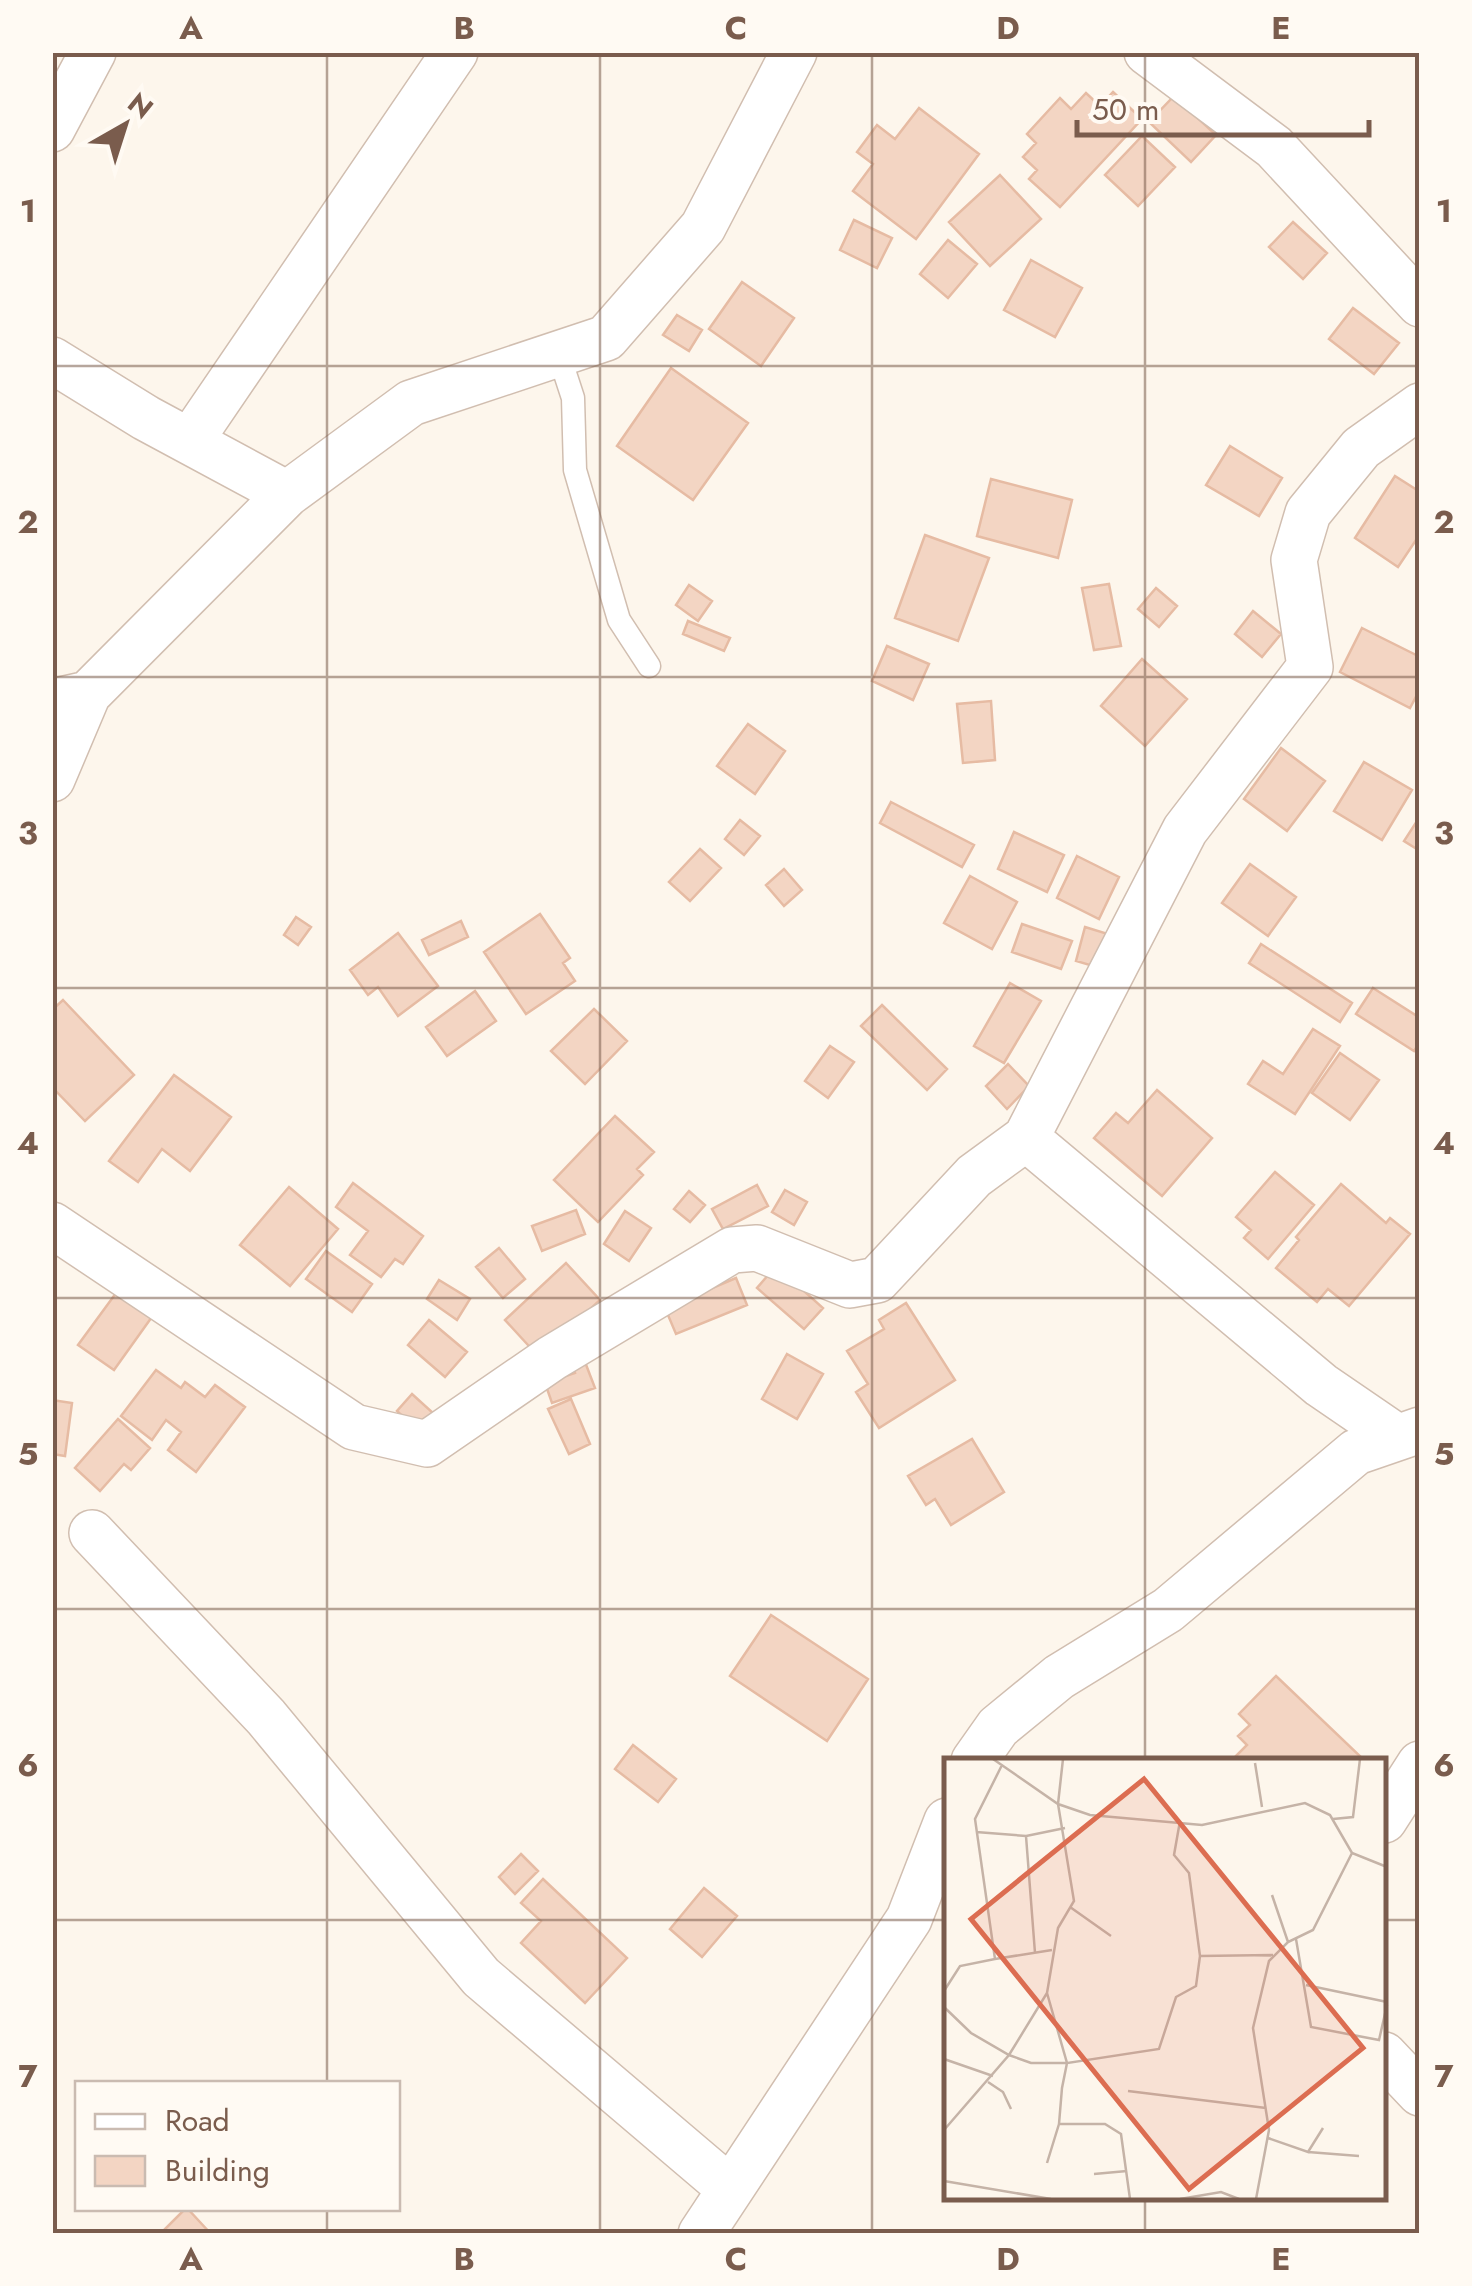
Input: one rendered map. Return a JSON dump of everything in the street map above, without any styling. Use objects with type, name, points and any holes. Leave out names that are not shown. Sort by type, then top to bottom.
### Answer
[{"type":"street","points":[[52,129],[94,52]]},
{"type":"street","points":[[190,441],[455,52]]},
{"type":"street","points":[[52,779],[70,698],[287,494],[411,403],[606,338],[703,227],[794,52]]},
{"type":"street","points":[[1148,52],[1274,147],[1420,304]]},
{"type":"street","points":[[52,360],[146,418],[287,494]]},
{"type":"street","points":[[52,1224],[354,1427],[427,1444],[552,1358],[732,1250],[757,1248],[850,1285],[877,1280],[974,1176],[1026,1138],[1185,830],[1310,667],[1294,560],[1308,513],[1361,448],[1420,406]]},
{"type":"street","points":[[1026,1138],[1321,1385],[1408,1434]]},
{"type":"street","points":[[976,1758],[998,1727],[1059,1677],[1168,1610],[1356,1452],[1408,1434]]},
{"type":"street","points":[[92,1533],[266,1717],[481,1977],[728,2187]]},
{"type":"street","points":[[1387,1815],[1420,1764]]},
{"type":"street","points":[[701,2234],[728,2187],[909,1918],[944,1829]]},
{"type":"street","points":[[1387,2057],[1420,2093]]},
{"type":"lane","points":[[558,352],[573,398],[575,470],[619,620],[649,666]]},
{"type":"building","points":[[1113,92],[1142,119],[1060,207],[1029,179],[1037,170],[1023,157],[1036,143],[1027,134],[1060,98],[1071,109],[1086,93],[1100,106]]},
{"type":"building","points":[[1174,96],[1216,135],[1191,162],[1149,122]]},
{"type":"building","points":[[919,108],[979,154],[916,239],[853,191],[873,164],[857,152],[877,125],[895,139]]},
{"type":"building","points":[[1142,136],[1175,167],[1138,206],[1105,175]]},
{"type":"building","points":[[1000,175],[1041,219],[990,266],[949,222]]},
{"type":"building","points":[[854,220],[892,238],[877,268],[840,250]]},
{"type":"building","points":[[1293,222],[1327,253],[1303,279],[1269,247]]},
{"type":"building","points":[[948,240],[977,264],[948,298],[920,274]]},
{"type":"building","points":[[1031,260],[1082,288],[1055,337],[1004,310]]},
{"type":"building","points":[[742,282],[794,318],[761,366],[709,329]]},
{"type":"building","points":[[1353,308],[1399,343],[1374,374],[1329,339]]},
{"type":"building","points":[[677,315],[702,330],[689,351],[663,335]]},
{"type":"building","points":[[671,368],[748,423],[693,500],[617,446]]},
{"type":"building","points":[[1230,446],[1282,478],[1259,516],[1206,485]]},
{"type":"building","points":[[1395,476],[1420,492],[1420,534],[1398,567],[1355,538]]},
{"type":"building","points":[[991,479],[1072,500],[1058,558],[977,536]]},
{"type":"building","points":[[925,535],[989,558],[958,641],[895,618]]},
{"type":"building","points":[[1109,584],[1121,646],[1094,650],[1082,588]]},
{"type":"building","points":[[689,585],[712,601],[698,621],[676,605]]},
{"type":"building","points":[[1156,588],[1177,606],[1159,627],[1138,609]]},
{"type":"building","points":[[1253,611],[1281,634],[1262,657],[1235,634]]},
{"type":"building","points":[[688,621],[730,638],[724,651],[683,634]]},
{"type":"building","points":[[1362,628],[1420,657],[1420,689],[1410,708],[1340,672]]},
{"type":"building","points":[[887,646],[929,664],[913,700],[872,681]]},
{"type":"building","points":[[1142,659],[1187,699],[1145,746],[1101,706]]},
{"type":"building","points":[[991,701],[995,760],[963,763],[957,704]]},
{"type":"building","points":[[748,724],[785,751],[755,794],[717,766]]},
{"type":"building","points":[[1281,748],[1325,781],[1287,831],[1244,799]]},
{"type":"building","points":[[1364,762],[1412,790],[1382,840],[1334,811]]},
{"type":"building","points":[[891,802],[974,845],[962,867],[880,823]]},
{"type":"building","points":[[740,820],[760,836],[744,855],[725,839]]},
{"type":"building","points":[[1420,822],[1420,851],[1404,841]]},
{"type":"building","points":[[1014,832],[1064,855],[1047,892],[998,869]]},
{"type":"building","points":[[700,849],[721,868],[690,901],[669,882]]},
{"type":"building","points":[[1077,856],[1119,877],[1099,919],[1057,898]]},
{"type":"building","points":[[1250,864],[1296,897],[1268,936],[1222,903]]},
{"type":"building","points":[[784,869],[802,890],[784,906],[766,885]]},
{"type":"building","points":[[970,876],[1017,902],[992,949],[944,923]]},
{"type":"building","points":[[540,914],[570,958],[563,963],[575,981],[526,1014],[484,952]]},
{"type":"building","points":[[296,917],[311,927],[298,945],[284,935]]},
{"type":"building","points":[[461,921],[468,937],[429,955],[422,940]]},
{"type":"building","points":[[1022,924],[1072,941],[1061,969],[1012,952]]},
{"type":"building","points":[[1085,927],[1108,934],[1100,968],[1076,961]]},
{"type":"building","points":[[398,933],[438,986],[398,1016],[378,987],[368,995],[350,970]]},
{"type":"building","points":[[1261,944],[1352,1003],[1340,1022],[1249,963]]},
{"type":"building","points":[[1010,983],[1041,1001],[1004,1063],[974,1046]]},
{"type":"building","points":[[1373,988],[1420,1018],[1420,1042],[1414,1051],[1356,1014]]},
{"type":"building","points":[[475,991],[496,1021],[447,1056],[426,1027]]},
{"type":"building","points":[[63,1000],[134,1075],[85,1121],[52,1087],[52,1010]]},
{"type":"building","points":[[882,1005],[947,1069],[927,1090],[861,1026]]},
{"type":"building","points":[[594,1009],[627,1041],[585,1084],[551,1051]]},
{"type":"building","points":[[1313,1029],[1340,1046],[1295,1114],[1248,1084],[1263,1061],[1283,1074]]},
{"type":"building","points":[[830,1046],[854,1062],[828,1098],[805,1081]]},
{"type":"building","points":[[1340,1053],[1379,1080],[1350,1120],[1312,1093]]},
{"type":"building","points":[[1008,1064],[1029,1086],[1007,1109],[986,1086]]},
{"type":"building","points":[[174,1075],[231,1117],[190,1171],[162,1149],[138,1182],[109,1161]]},
{"type":"building","points":[[1157,1090],[1212,1138],[1162,1196],[1094,1138],[1116,1113],[1128,1123]]},
{"type":"building","points":[[615,1116],[654,1152],[637,1169],[643,1175],[598,1222],[554,1180]]},
{"type":"building","points":[[1275,1172],[1314,1205],[1268,1259],[1244,1238],[1251,1230],[1236,1217]]},
{"type":"building","points":[[353,1183],[423,1236],[403,1264],[395,1259],[381,1277],[350,1255],[368,1231],[336,1207]]},
{"type":"building","points":[[1341,1184],[1386,1223],[1390,1218],[1410,1234],[1349,1306],[1328,1289],[1317,1302],[1276,1268],[1299,1240],[1296,1237]]},
{"type":"building","points":[[757,1185],[768,1206],[723,1229],[712,1209]]},
{"type":"building","points":[[289,1187],[338,1229],[290,1286],[240,1245]]},
{"type":"building","points":[[785,1190],[807,1202],[794,1225],[772,1212]]},
{"type":"building","points":[[689,1191],[705,1205],[690,1222],[674,1209]]},
{"type":"building","points":[[576,1210],[585,1234],[542,1251],[532,1226]]},
{"type":"building","points":[[625,1211],[651,1228],[629,1261],[604,1244]]},
{"type":"building","points":[[499,1248],[525,1279],[503,1298],[476,1267]]},
{"type":"building","points":[[326,1251],[372,1284],[352,1312],[306,1279]]},
{"type":"building","points":[[566,1263],[600,1300],[539,1357],[505,1320]]},
{"type":"building","points":[[776,1266],[823,1308],[804,1329],[757,1288]]},
{"type":"building","points":[[736,1278],[747,1305],[676,1334],[665,1308]]},
{"type":"building","points":[[439,1280],[470,1299],[457,1320],[427,1299]]},
{"type":"building","points":[[119,1289],[154,1314],[114,1370],[78,1345]]},
{"type":"building","points":[[906,1303],[955,1380],[879,1428],[856,1392],[868,1384],[847,1351],[884,1329],[879,1320]]},
{"type":"building","points":[[429,1320],[467,1352],[445,1377],[408,1345]]},
{"type":"building","points":[[787,1354],[823,1374],[797,1419],[762,1399]]},
{"type":"building","points":[[585,1362],[595,1388],[552,1403],[545,1383],[575,1373],[573,1366]]},
{"type":"building","points":[[156,1370],[181,1388],[185,1382],[205,1397],[215,1385],[245,1407],[196,1472],[168,1450],[181,1432],[166,1420],[152,1440],[121,1416]]},
{"type":"building","points":[[412,1394],[433,1413],[417,1430],[397,1411]]},
{"type":"building","points":[[571,1399],[590,1444],[569,1454],[548,1409]]},
{"type":"building","points":[[52,1400],[72,1403],[65,1456],[52,1454]]},
{"type":"building","points":[[118,1419],[150,1448],[131,1470],[124,1464],[100,1491],[75,1468]]},
{"type":"building","points":[[972,1439],[1004,1492],[951,1525],[935,1499],[926,1505],[908,1476]]},
{"type":"building","points":[[771,1615],[868,1679],[827,1741],[730,1676]]},
{"type":"building","points":[[1276,1676],[1362,1758],[1234,1758],[1247,1745],[1238,1736],[1250,1725],[1239,1714]]},
{"type":"building","points":[[633,1745],[676,1779],[658,1802],[615,1769]]},
{"type":"building","points":[[521,1854],[538,1871],[515,1894],[499,1877]]},
{"type":"building","points":[[543,1879],[627,1958],[585,2003],[521,1943],[541,1921],[521,1903]]},
{"type":"building","points":[[704,1888],[737,1916],[702,1957],[670,1929]]},
{"type":"building","points":[[183,2211],[189,2211],[211,2234],[160,2234]]}]
